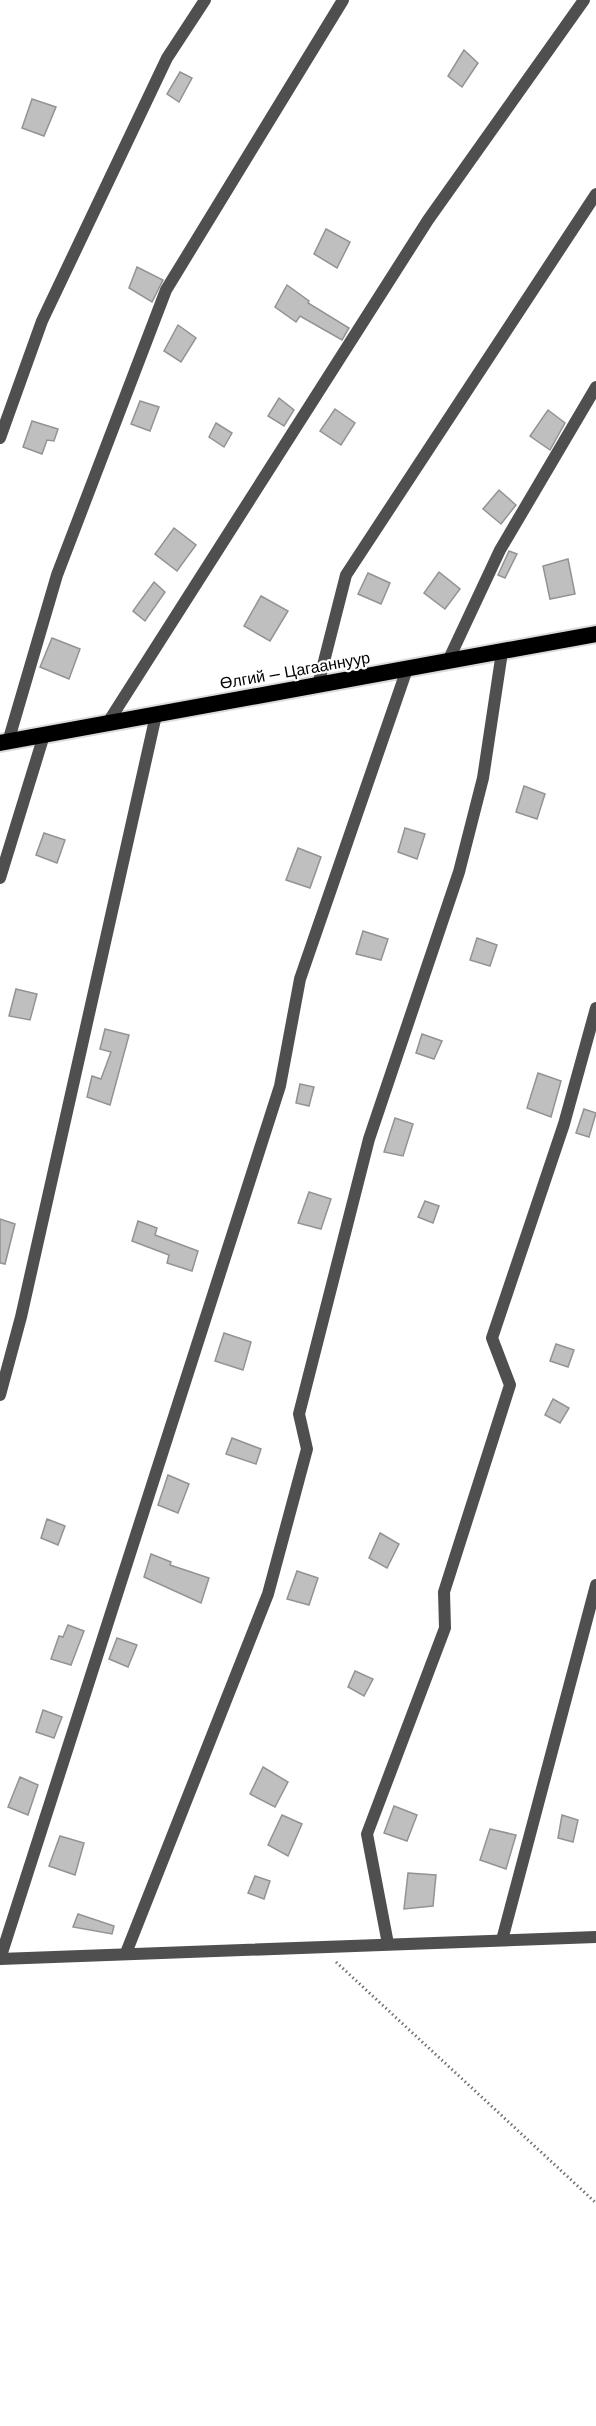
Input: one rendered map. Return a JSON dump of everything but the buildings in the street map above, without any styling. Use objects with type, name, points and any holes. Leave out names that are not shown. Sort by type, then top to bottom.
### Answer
[{"type":"highway","name":"Өлгий — Цагааннуур","points":[[4,742],[596,634]]},
{"type":"street","points":[[0,438],[42,321],[167,58],[205,0]]},
{"type":"street","points":[[4,742],[57,574],[166,290],[343,0]]},
{"type":"street","points":[[107,724],[428,220],[584,0]]},
{"type":"street","points":[[318,685],[346,575],[596,194]]},
{"type":"street","points":[[448,662],[500,550],[596,387]]},
{"type":"street","points":[[126,1953],[268,1594],[307,1449],[299,1414],[369,1139],[459,872],[483,778],[502,652]]},
{"type":"street","points":[[407,669],[300,979],[280,1086],[0,1959],[596,1937]]},
{"type":"street","points":[[0,1395],[21,1317],[156,715]]},
{"type":"street","points":[[0,878],[44,735]]},
{"type":"street","points":[[388,1944],[367,1834],[445,1628],[444,1592],[510,1385],[492,1338],[564,1124],[596,1008]]},
{"type":"street","points":[[501,1940],[596,1585]]},
{"type":"path","points":[[319,1946],[596,2204]]}]
